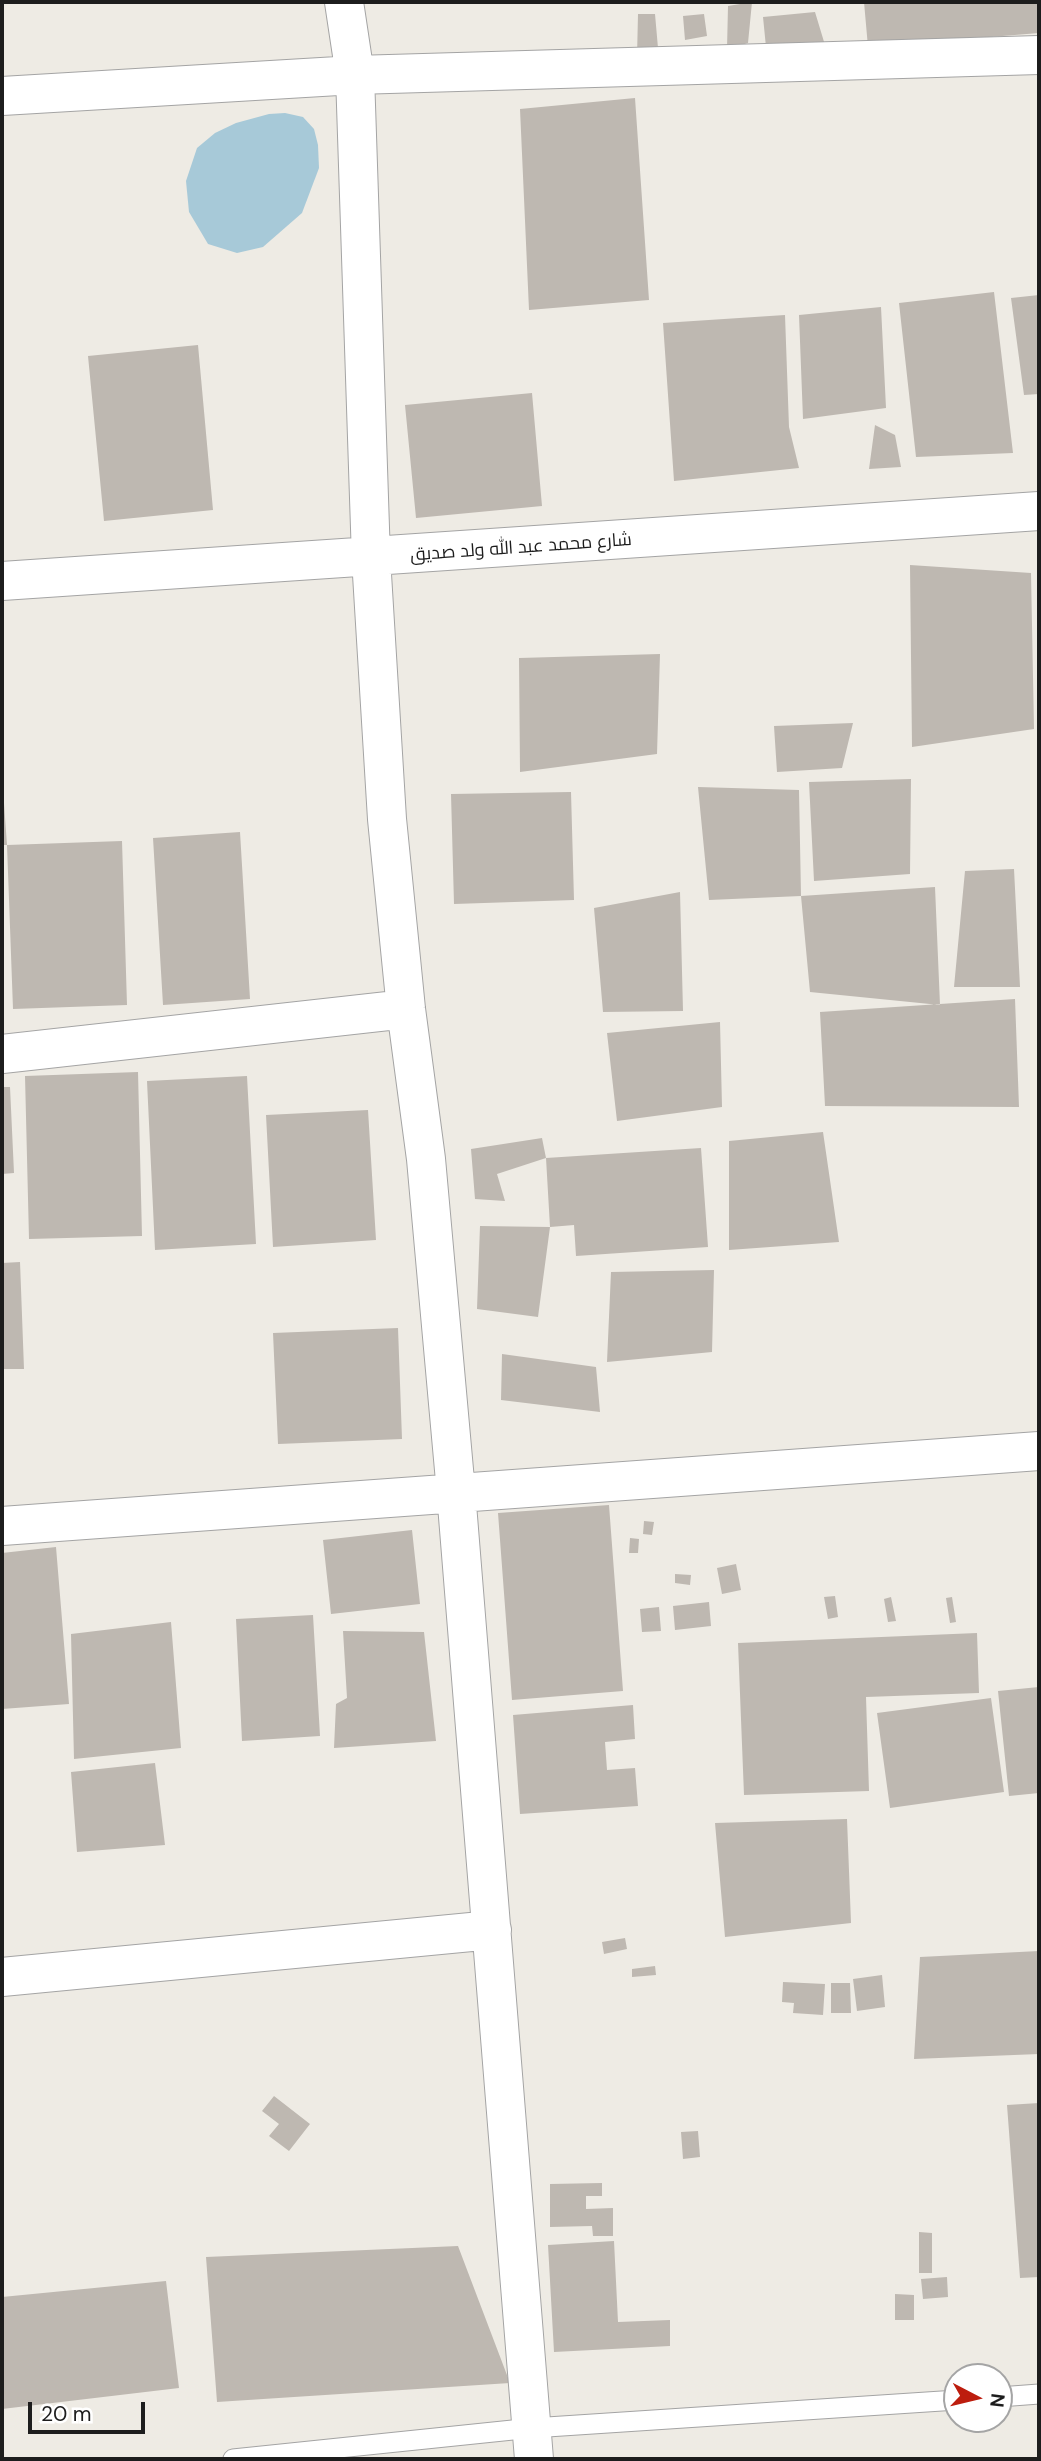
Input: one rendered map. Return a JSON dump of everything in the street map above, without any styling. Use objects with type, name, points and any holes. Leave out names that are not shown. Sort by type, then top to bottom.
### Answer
[{"type":"street","points":[[344,2],[355,75],[371,558],[387,819],[406,1009],[426,1159],[456,1492],[533,2444]]},
{"type":"street","points":[[2,96],[355,75],[1039,55]]},
{"type":"street","name":"شارع محمد عبد الله ولد صديق","points":[[2,582],[1039,511]]},
{"type":"street","points":[[2,1054],[406,1009]]},
{"type":"street","points":[[2,1526],[1039,1451]]},
{"type":"street","points":[[2,1977],[492,1930]]},
{"type":"lane","points":[[1013,2396],[1039,2394]]},
{"type":"lane","points":[[233,2459],[533,2444],[943,2401]]},
{"type":"water","points":[[285,113],[303,117],[314,129],[318,145],[319,168],[302,213],[263,247],[237,253],[208,244],[189,212],[186,181],[197,148],[215,133],[236,123],[269,114]]},
{"type":"building","points":[[752,2],[748,43],[727,49],[728,6]]},
{"type":"building","points":[[864,2],[1039,2],[1039,33],[868,47]]},
{"type":"building","points":[[815,12],[828,55],[766,47],[763,17]]},
{"type":"building","points":[[638,14],[655,14],[658,48],[637,57]]},
{"type":"building","points":[[704,14],[707,36],[685,40],[683,16]]},
{"type":"building","points":[[635,98],[649,300],[529,310],[520,109]]},
{"type":"building","points":[[994,292],[1013,453],[916,457],[899,303]]},
{"type":"building","points":[[1039,295],[1039,394],[1024,395],[1011,298]]},
{"type":"building","points":[[881,307],[886,408],[803,419],[799,315]]},
{"type":"building","points":[[785,315],[789,427],[799,468],[674,481],[663,323]]},
{"type":"building","points":[[198,345],[213,510],[104,521],[88,356]]},
{"type":"building","points":[[532,393],[542,506],[416,518],[405,405]]},
{"type":"building","points":[[875,425],[895,435],[901,467],[869,469]]},
{"type":"building","points":[[910,565],[1031,573],[1034,729],[912,747]]},
{"type":"building","points":[[660,654],[657,754],[520,772],[519,658]]},
{"type":"building","points":[[853,723],[842,768],[777,772],[774,726]]},
{"type":"building","points":[[911,779],[910,874],[814,881],[809,782]]},
{"type":"building","points":[[698,787],[799,790],[801,896],[709,900]]},
{"type":"building","points":[[571,792],[574,900],[454,904],[451,794]]},
{"type":"building","points":[[4,803],[7,845],[2,845]]},
{"type":"building","points":[[240,832],[250,999],[163,1005],[153,838]]},
{"type":"building","points":[[122,841],[127,1005],[13,1009],[7,845]]},
{"type":"building","points":[[1014,869],[1020,987],[954,987],[965,871]]},
{"type":"building","points":[[935,887],[940,1005],[810,992],[801,896]]},
{"type":"building","points":[[680,892],[683,1011],[603,1012],[594,908]]},
{"type":"building","points":[[1015,999],[1019,1107],[825,1106],[820,1012]]},
{"type":"building","points":[[720,1022],[722,1107],[617,1121],[607,1033]]},
{"type":"building","points":[[138,1072],[142,1236],[29,1239],[25,1076]]},
{"type":"building","points":[[247,1076],[256,1244],[155,1250],[147,1081]]},
{"type":"building","points":[[2,1087],[10,1087],[14,1173],[2,1174]]},
{"type":"building","points":[[368,1110],[376,1240],[273,1247],[266,1115]]},
{"type":"building","points":[[823,1132],[839,1242],[729,1250],[729,1141]]},
{"type":"building","points":[[542,1138],[546,1158],[497,1174],[505,1201],[475,1199],[471,1149]]},
{"type":"building","points":[[701,1148],[708,1247],[576,1256],[574,1225],[550,1227],[546,1158]]},
{"type":"building","points":[[480,1226],[550,1227],[538,1317],[477,1309]]},
{"type":"building","points":[[20,1262],[24,1369],[2,1369],[2,1263]]},
{"type":"building","points":[[714,1270],[712,1352],[607,1362],[611,1272]]},
{"type":"building","points":[[398,1328],[402,1439],[278,1444],[273,1333]]},
{"type":"building","points":[[502,1354],[596,1367],[600,1412],[501,1400]]},
{"type":"building","points":[[609,1505],[623,1691],[512,1700],[498,1513]]},
{"type":"building","points":[[644,1521],[654,1522],[652,1535],[643,1534]]},
{"type":"building","points":[[412,1530],[420,1604],[331,1614],[323,1540]]},
{"type":"building","points":[[630,1538],[639,1539],[638,1553],[629,1553]]},
{"type":"building","points":[[56,1547],[69,1704],[2,1709],[2,1553]]},
{"type":"building","points":[[736,1564],[741,1590],[722,1594],[717,1568]]},
{"type":"building","points":[[675,1574],[691,1575],[690,1585],[675,1583]]},
{"type":"building","points":[[835,1596],[838,1617],[828,1619],[824,1597]]},
{"type":"building","points":[[891,1597],[896,1621],[888,1622],[884,1599]]},
{"type":"building","points":[[952,1597],[956,1622],[950,1623],[946,1598]]},
{"type":"building","points":[[709,1602],[711,1626],[675,1630],[673,1606]]},
{"type":"building","points":[[659,1607],[661,1631],[642,1632],[640,1609]]},
{"type":"building","points":[[313,1615],[320,1736],[242,1741],[236,1619]]},
{"type":"building","points":[[171,1622],[181,1748],[74,1759],[71,1634]]},
{"type":"building","points":[[343,1631],[424,1632],[436,1741],[334,1748],[336,1704],[347,1698]]},
{"type":"building","points":[[977,1633],[979,1693],[866,1697],[869,1791],[744,1795],[738,1643]]},
{"type":"building","points":[[1039,1687],[1039,1793],[1009,1796],[998,1691]]},
{"type":"building","points":[[991,1698],[1004,1792],[890,1808],[877,1713]]},
{"type":"building","points":[[633,1705],[635,1739],[605,1742],[607,1770],[635,1768],[638,1806],[520,1814],[513,1715]]},
{"type":"building","points":[[155,1763],[165,1845],[77,1852],[71,1772]]},
{"type":"building","points":[[847,1819],[851,1923],[725,1937],[715,1823]]},
{"type":"building","points":[[625,1938],[627,1949],[604,1954],[602,1942]]},
{"type":"building","points":[[1039,1951],[1039,2054],[914,2059],[920,1957]]},
{"type":"building","points":[[655,1966],[656,1975],[632,1977],[632,1969]]},
{"type":"building","points":[[882,1975],[885,2007],[857,2011],[853,1979]]},
{"type":"building","points":[[783,1982],[825,1984],[823,2015],[793,2013],[794,2003],[782,2002]]},
{"type":"building","points":[[831,1983],[850,1983],[851,2013],[831,2013]]},
{"type":"building","points":[[274,2096],[310,2124],[289,2151],[269,2136],[279,2124],[262,2111]]},
{"type":"building","points":[[1039,2103],[1039,2277],[1020,2278],[1007,2105]]},
{"type":"building","points":[[698,2131],[700,2157],[683,2159],[681,2132]]},
{"type":"building","points":[[602,2183],[602,2196],[586,2196],[586,2209],[613,2208],[613,2236],[593,2236],[592,2226],[550,2227],[550,2184]]},
{"type":"building","points":[[919,2232],[932,2233],[932,2273],[919,2273]]},
{"type":"building","points":[[614,2241],[618,2322],[670,2320],[670,2346],[554,2352],[548,2245]]},
{"type":"building","points":[[458,2246],[510,2383],[217,2402],[206,2257]]},
{"type":"building","points":[[947,2277],[948,2297],[923,2299],[921,2279]]},
{"type":"building","points":[[166,2281],[179,2388],[2,2409],[2,2297]]},
{"type":"building","points":[[895,2294],[914,2295],[914,2320],[895,2320]]}]
